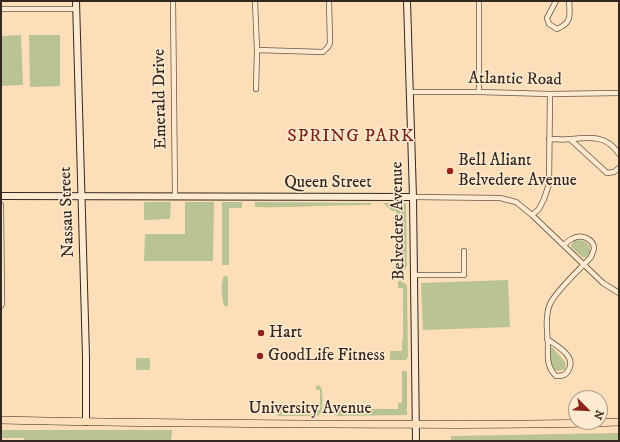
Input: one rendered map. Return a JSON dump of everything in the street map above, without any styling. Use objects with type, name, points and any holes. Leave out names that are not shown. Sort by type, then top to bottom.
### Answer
[{"type":"main road","name":"University Avenue","points":[[1,420],[86,422],[550,425],[619,422]]},
{"type":"street","name":"Nassau Street","points":[[76,1],[86,422]]},
{"type":"street","name":"Emerald Drive","points":[[172,1],[175,196]]},
{"type":"street","points":[[255,1],[257,50],[256,89]]},
{"type":"street","points":[[257,50],[323,52],[326,50],[330,43],[330,1]]},
{"type":"street","name":"Belvedere Avenue","points":[[407,1],[413,197],[416,441]]},
{"type":"street","points":[[479,1],[479,92]]},
{"type":"street","points":[[556,1],[547,18],[549,24],[557,29],[564,26],[570,17],[569,1]]},
{"type":"street","points":[[1,9],[76,9]]},
{"type":"street","name":"Atlantic Road","points":[[410,92],[550,94],[619,93]]},
{"type":"street","points":[[532,215],[539,209],[549,184],[550,94]]},
{"type":"street","points":[[549,140],[598,138],[606,141],[619,154]]},
{"type":"street","points":[[571,140],[604,172],[610,174],[619,168]]},
{"type":"street","name":"Queen Street","points":[[1,196],[500,198],[511,200],[520,204],[603,284],[619,293]]},
{"type":"street","points":[[1,205],[1,306]]},
{"type":"street","points":[[547,339],[561,348],[569,357],[570,366],[564,376],[556,376],[548,365],[547,339],[547,321],[550,304],[555,296],[594,253],[594,246],[587,238],[579,237],[573,238],[564,245]]},
{"type":"street","points":[[414,275],[464,275],[464,251]]},
{"type":"green space","points":[[21,35],[23,85],[1,86],[1,36]]},
{"type":"green space","points":[[29,35],[60,35],[60,86],[30,87]]},
{"type":"green space","points":[[144,202],[171,202],[170,219],[144,220]]},
{"type":"green space","points":[[185,202],[214,202],[213,261],[144,261],[145,234],[185,234]]},
{"type":"green space","points":[[222,202],[242,202],[242,208],[229,208],[229,265],[222,265]]},
{"type":"green space","points":[[255,202],[371,203],[371,205],[255,207]]},
{"type":"green space","points":[[383,203],[406,204],[407,266],[404,270],[394,270],[395,262],[401,262],[400,215],[396,215],[396,211],[392,211]]},
{"type":"green space","points":[[579,240],[586,242],[590,248],[590,253],[585,258],[571,247],[574,241]]},
{"type":"green space","points":[[224,276],[227,276],[228,278],[228,306],[224,306],[223,299],[222,287]]},
{"type":"green space","points":[[508,280],[510,327],[423,330],[421,283]]},
{"type":"green space","points":[[398,281],[401,281],[407,285],[408,357],[406,360],[390,360],[390,351],[402,351],[403,288],[398,288]]},
{"type":"green space","points":[[551,348],[553,348],[566,363],[565,369],[558,371],[551,368]]},
{"type":"green space","points":[[136,358],[150,358],[150,370],[136,370]]},
{"type":"green space","points":[[402,371],[407,371],[407,415],[338,416],[334,414],[333,405],[344,404],[344,409],[398,409],[398,403],[402,403]]},
{"type":"green space","points":[[319,385],[322,389],[323,403],[322,410],[318,416],[278,416],[277,412],[282,411],[282,415],[315,414],[315,410],[320,410],[320,390],[316,390],[316,386]]},
{"type":"green space","points":[[1,430],[172,430],[171,441],[25,441],[24,438],[1,438]]},
{"type":"green space","points":[[619,433],[619,441],[567,441],[566,439],[563,441],[451,441],[451,436]]},
{"type":"place","name":"Bell Aliant Belvedere Avenue","points":[[450,171]]},
{"type":"place","name":"Hart","points":[[261,333]]},
{"type":"place","name":"GoodLife Fitness","points":[[260,356]]},
{"type":"district","name":"SPRING PARK","points":[[351,137]]}]
